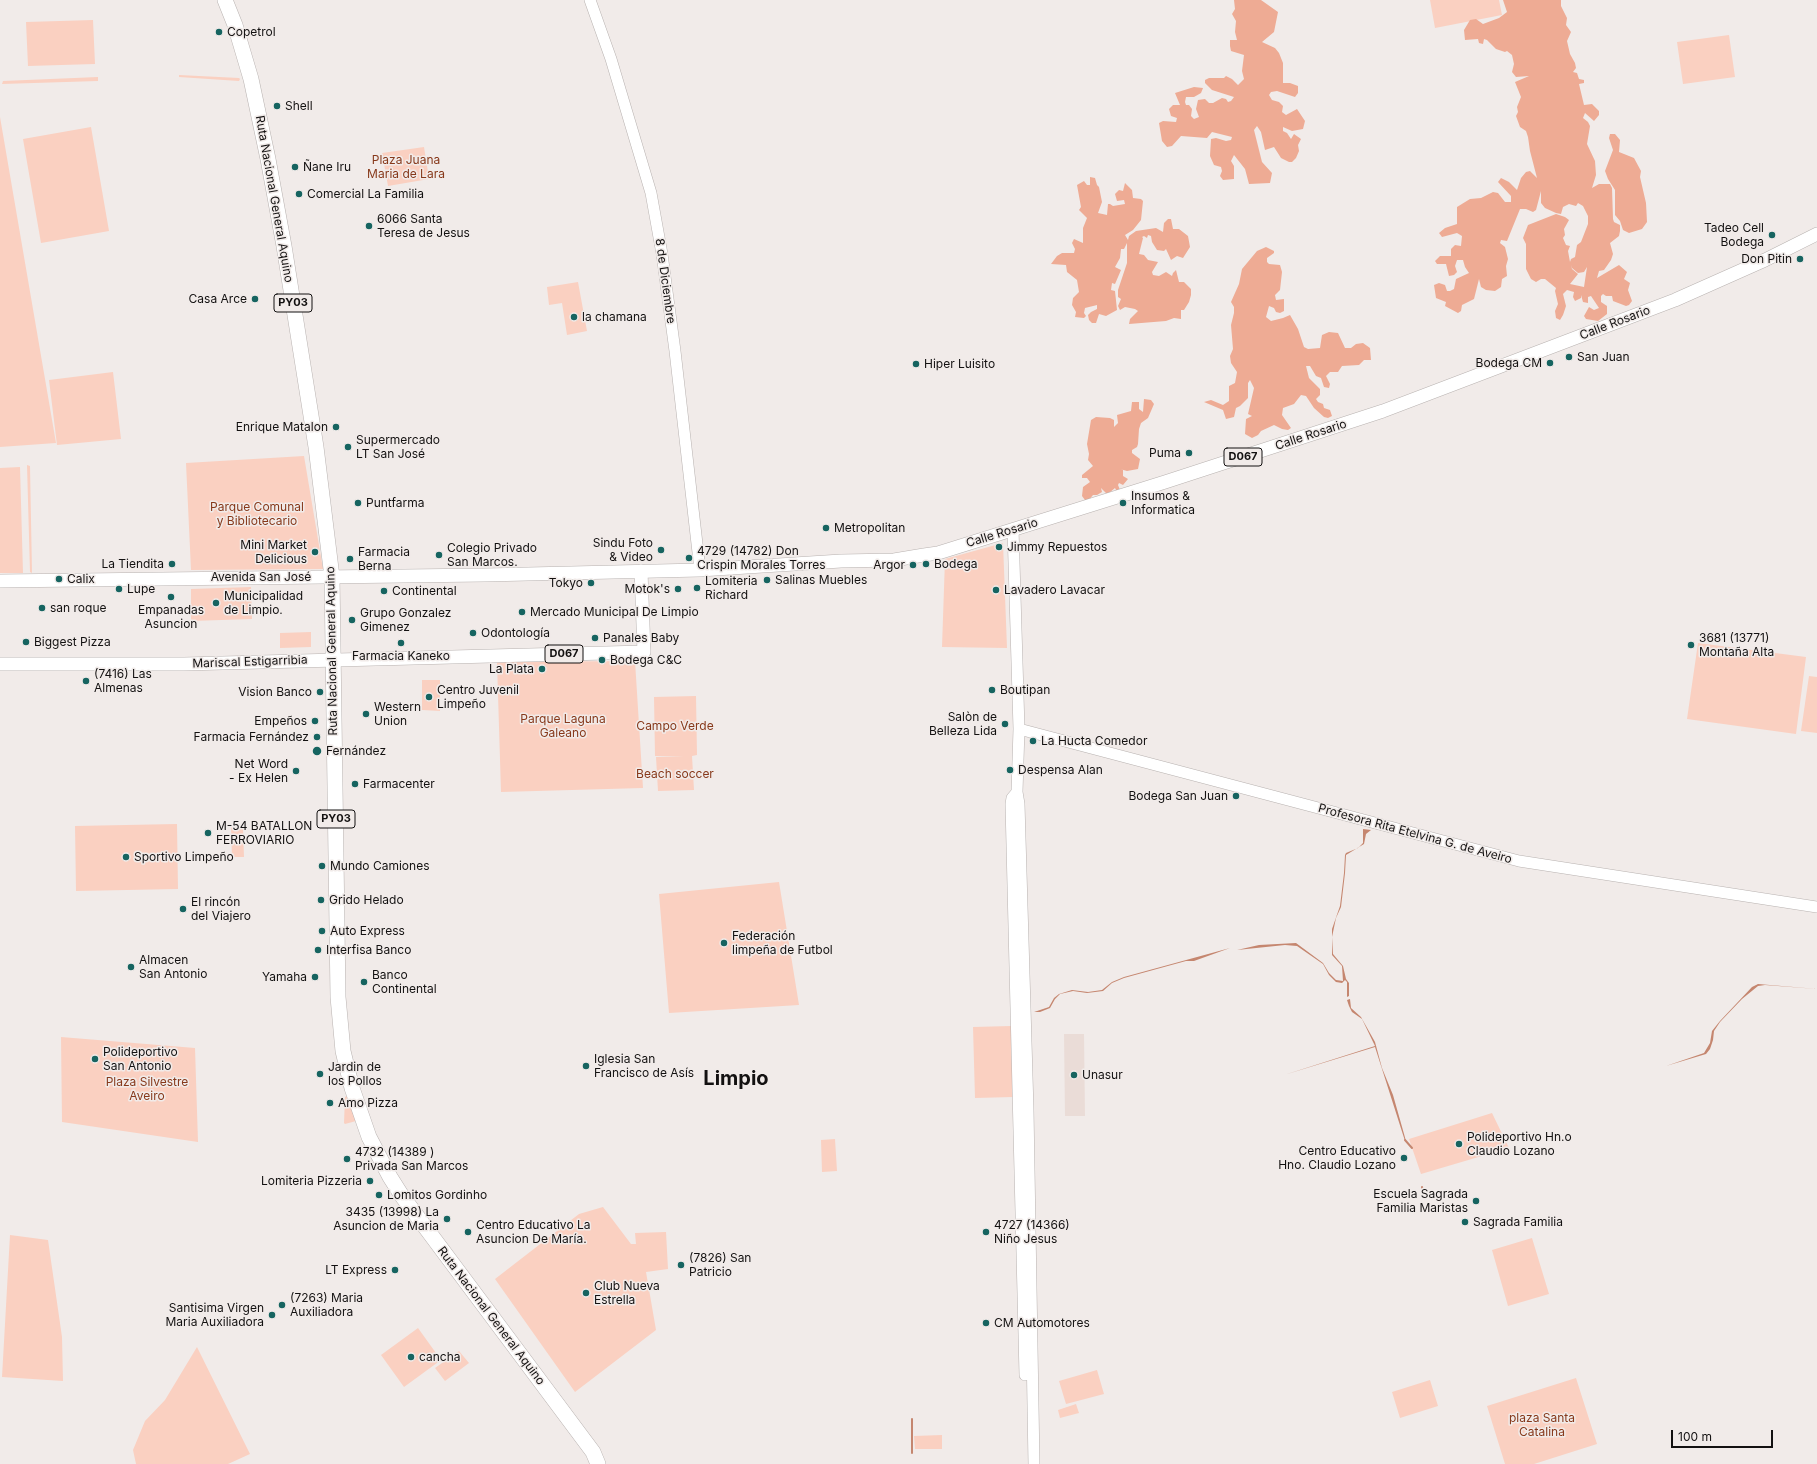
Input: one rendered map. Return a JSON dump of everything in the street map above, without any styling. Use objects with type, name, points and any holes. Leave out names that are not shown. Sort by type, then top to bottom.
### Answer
[{"type":"highway","name":"Ruta Nacional General Aquino","points":[[225,0],[235,25],[251,79],[268,159],[284,246],[316,447],[332,577],[338,997],[344,1051],[357,1104],[375,1150],[402,1196],[595,1458],[600,1456],[607,1464]]},
{"type":"main road","name":"Calle Rosario","points":[[641,571],[700,570],[912,558],[938,553],[1165,482],[1383,411],[1675,300],[1758,263],[1817,234]]},
{"type":"main road","name":"Avenida San José","points":[[0,581],[641,571]]},
{"type":"main road","name":"Mariscal Estigarribia","points":[[0,664],[184,664],[644,652],[641,571]]},
{"type":"street","name":"8 de Diciembre","points":[[590,0],[611,59],[651,193],[662,254],[675,351],[700,570]]},
{"type":"street","points":[[1013,529],[1019,729],[1017,792],[1019,804],[1028,1118],[1034,1464]]},
{"type":"street","name":"Profesora Rita Etelvina G. de Aveiro","points":[[1019,729],[1519,861],[1817,907]]},
{"type":"street","points":[[1017,792],[1012,798],[1011,804],[1027,1464]]},
{"type":"shaded area","points":[[1234,0],[1261,0],[1278,12],[1274,32],[1262,42],[1275,48],[1279,53],[1283,63],[1283,83],[1290,83],[1298,86],[1298,93],[1295,97],[1277,91],[1271,92],[1269,95],[1272,100],[1279,102],[1283,106],[1282,112],[1286,115],[1297,109],[1305,121],[1303,129],[1292,131],[1283,127],[1283,131],[1287,133],[1291,139],[1294,134],[1301,139],[1298,145],[1299,151],[1296,158],[1292,162],[1281,158],[1274,147],[1265,150],[1261,132],[1257,126],[1254,130],[1262,162],[1272,173],[1270,183],[1249,184],[1245,169],[1234,155],[1231,161],[1234,166],[1234,179],[1223,180],[1220,176],[1222,171],[1221,167],[1214,165],[1210,156],[1211,139],[1216,138],[1226,141],[1231,140],[1232,137],[1212,132],[1207,138],[1181,136],[1172,146],[1167,147],[1162,141],[1159,123],[1163,121],[1176,122],[1177,118],[1171,116],[1169,109],[1173,105],[1180,105],[1175,93],[1194,87],[1203,88],[1201,93],[1194,97],[1186,97],[1186,105],[1189,105],[1192,109],[1191,116],[1194,119],[1199,117],[1196,109],[1198,100],[1205,99],[1209,103],[1213,103],[1222,98],[1226,99],[1228,102],[1234,97],[1212,90],[1205,83],[1205,80],[1209,78],[1224,78],[1226,76],[1238,85],[1244,79],[1242,71],[1244,55],[1231,51],[1230,46],[1230,40],[1237,40],[1235,32],[1236,21],[1232,14],[1235,9]]},
{"type":"shaded area","points":[[1503,0],[1561,0],[1561,6],[1567,18],[1566,25],[1571,32],[1567,41],[1570,54],[1576,68],[1573,72],[1577,73],[1579,79],[1584,80],[1584,83],[1579,84],[1584,105],[1592,104],[1599,111],[1599,115],[1594,121],[1585,113],[1583,118],[1590,126],[1587,144],[1595,161],[1596,175],[1592,188],[1599,184],[1610,184],[1612,188],[1613,219],[1614,222],[1620,225],[1620,231],[1619,236],[1610,243],[1613,254],[1611,260],[1604,270],[1599,271],[1597,278],[1619,265],[1627,272],[1624,279],[1630,283],[1628,290],[1632,301],[1626,306],[1613,301],[1612,296],[1606,296],[1603,294],[1601,296],[1601,302],[1607,306],[1607,314],[1598,321],[1586,319],[1584,316],[1589,307],[1594,310],[1599,308],[1591,296],[1588,297],[1588,303],[1583,302],[1581,295],[1581,298],[1575,301],[1573,297],[1574,292],[1567,290],[1563,294],[1566,306],[1563,315],[1560,320],[1556,318],[1555,311],[1558,304],[1555,291],[1556,288],[1545,279],[1541,279],[1536,282],[1531,279],[1526,269],[1526,244],[1523,238],[1528,225],[1556,214],[1569,220],[1564,229],[1565,235],[1563,238],[1566,245],[1570,246],[1568,251],[1570,262],[1571,259],[1575,257],[1577,245],[1581,242],[1588,224],[1588,216],[1583,206],[1578,203],[1576,206],[1569,204],[1563,207],[1561,214],[1556,213],[1545,208],[1541,203],[1541,191],[1536,210],[1533,212],[1526,209],[1520,209],[1507,241],[1501,240],[1500,243],[1505,247],[1508,259],[1506,266],[1507,276],[1502,279],[1501,287],[1495,291],[1486,290],[1481,287],[1479,279],[1474,299],[1462,305],[1461,311],[1458,313],[1445,306],[1446,302],[1436,298],[1434,285],[1439,283],[1445,285],[1447,291],[1450,291],[1454,289],[1456,279],[1469,273],[1463,260],[1457,260],[1455,266],[1457,272],[1454,275],[1449,276],[1446,264],[1437,264],[1435,261],[1440,256],[1451,256],[1451,249],[1455,245],[1461,246],[1462,236],[1457,233],[1442,237],[1439,233],[1445,228],[1457,224],[1457,207],[1470,199],[1481,198],[1493,192],[1498,193],[1505,202],[1511,202],[1511,196],[1498,182],[1501,178],[1509,182],[1517,190],[1521,178],[1526,172],[1530,171],[1537,178],[1526,131],[1520,127],[1516,116],[1518,112],[1517,107],[1521,97],[1515,82],[1529,76],[1516,77],[1512,72],[1514,64],[1512,55],[1507,51],[1505,52],[1496,49],[1484,39],[1483,44],[1479,43],[1478,39],[1465,40],[1464,30],[1470,20],[1476,19],[1483,24],[1499,18],[1507,12]],"holes":[[[1571,265],[1572,268],[1578,273],[1584,272],[1587,267],[1584,287],[1570,284],[1578,274],[1572,269]]]},
{"type":"shaded area","points":[[1610,134],[1615,134],[1620,140],[1619,152],[1634,158],[1641,171],[1640,177],[1646,203],[1647,222],[1642,229],[1629,233],[1623,230],[1620,221],[1615,215],[1615,190],[1605,171],[1613,150],[1609,138]]},
{"type":"shaded area","points":[[1090,177],[1095,178],[1099,187],[1102,202],[1098,213],[1107,215],[1108,204],[1113,206],[1125,204],[1124,200],[1117,201],[1115,194],[1119,190],[1123,191],[1125,183],[1132,190],[1133,198],[1141,199],[1143,201],[1141,220],[1133,230],[1125,235],[1128,240],[1129,236],[1136,231],[1156,228],[1163,232],[1164,223],[1168,219],[1171,219],[1173,229],[1179,229],[1188,236],[1190,247],[1183,258],[1177,256],[1171,260],[1166,249],[1164,251],[1157,250],[1152,242],[1151,236],[1148,235],[1147,238],[1144,236],[1142,237],[1139,254],[1144,255],[1148,260],[1158,262],[1152,272],[1153,275],[1159,276],[1166,272],[1172,276],[1176,270],[1179,282],[1184,282],[1191,289],[1189,302],[1184,310],[1181,310],[1181,319],[1174,318],[1166,321],[1129,324],[1130,319],[1138,311],[1125,307],[1120,310],[1118,306],[1121,299],[1118,297],[1118,290],[1127,263],[1127,243],[1124,249],[1121,249],[1120,258],[1115,267],[1121,270],[1115,284],[1112,283],[1111,290],[1115,291],[1117,310],[1106,316],[1099,314],[1096,323],[1092,323],[1089,320],[1088,315],[1097,309],[1097,305],[1085,308],[1084,313],[1086,316],[1084,318],[1075,317],[1076,312],[1072,305],[1073,298],[1079,292],[1077,280],[1067,272],[1066,265],[1051,264],[1057,256],[1062,253],[1074,253],[1075,249],[1072,243],[1074,239],[1083,243],[1083,228],[1087,218],[1079,210],[1081,207],[1077,185],[1084,181],[1087,185],[1090,185]]},
{"type":"shaded area","points":[[1266,247],[1274,251],[1274,253],[1267,258],[1267,262],[1269,264],[1280,265],[1282,272],[1280,290],[1275,295],[1276,300],[1284,299],[1284,311],[1280,313],[1276,312],[1274,308],[1269,306],[1266,317],[1271,321],[1290,315],[1298,329],[1304,347],[1308,349],[1320,348],[1322,335],[1329,332],[1338,333],[1345,348],[1351,348],[1356,344],[1363,343],[1370,348],[1371,360],[1364,360],[1359,365],[1342,366],[1338,372],[1330,372],[1326,376],[1330,384],[1329,388],[1324,387],[1321,378],[1316,376],[1310,366],[1306,366],[1309,378],[1320,389],[1320,395],[1316,399],[1318,402],[1323,404],[1324,408],[1330,410],[1332,416],[1328,418],[1324,417],[1314,408],[1306,396],[1301,395],[1294,404],[1283,408],[1282,415],[1291,428],[1288,430],[1282,429],[1274,425],[1261,431],[1258,435],[1252,438],[1245,434],[1246,419],[1252,416],[1248,414],[1254,388],[1250,380],[1248,383],[1248,398],[1236,408],[1234,417],[1226,419],[1223,410],[1204,402],[1211,400],[1223,405],[1229,401],[1229,386],[1235,383],[1237,372],[1231,363],[1230,356],[1233,349],[1231,325],[1234,313],[1234,307],[1231,302],[1239,284],[1242,269],[1257,251]]},
{"type":"shaded area","points":[[1144,399],[1151,400],[1154,404],[1148,418],[1141,423],[1137,447],[1132,450],[1132,453],[1140,459],[1138,469],[1127,471],[1120,469],[1123,470],[1123,476],[1128,479],[1123,485],[1119,483],[1118,485],[1120,490],[1116,490],[1115,488],[1109,493],[1106,493],[1101,488],[1102,492],[1097,495],[1093,495],[1088,501],[1085,500],[1082,496],[1083,487],[1090,482],[1087,478],[1082,478],[1082,475],[1093,466],[1088,460],[1089,454],[1087,444],[1091,420],[1096,417],[1110,418],[1114,420],[1114,427],[1118,423],[1117,415],[1131,411],[1132,402],[1139,402],[1139,409],[1143,412]]},
{"type":"shaded area","points":[[1363,829],[1371,830],[1366,834],[1364,844],[1359,847],[1363,843]]},
{"type":"shaded area","points":[[1356,849],[1346,855],[1341,907],[1336,918],[1332,937],[1332,929],[1340,906],[1345,855],[1346,853]]},
{"type":"shaded area","points":[[1332,937],[1333,954],[1343,966],[1346,979],[1349,983],[1349,996],[1347,997],[1347,982],[1345,980],[1342,983],[1336,982],[1329,975],[1323,964],[1297,946],[1285,945],[1237,950],[1259,945],[1296,943],[1323,963],[1329,973],[1336,980],[1343,981],[1342,966],[1332,955]]},
{"type":"shaded area","points":[[1230,948],[1194,961],[1186,961],[1124,978],[1112,983],[1103,991],[1087,993],[1073,991],[1060,994],[1050,1008],[1040,1012],[1034,1012],[1049,1007],[1054,998],[1059,994],[1072,990],[1088,992],[1102,990],[1112,982],[1124,977]]},
{"type":"shaded area","points":[[1758,984],[1817,989],[1765,985],[1758,986],[1742,999],[1720,1022],[1714,1031],[1710,1049],[1706,1054],[1666,1066],[1704,1053],[1710,1043],[1712,1031],[1720,1021],[1752,987]]},
{"type":"shaded area","points":[[1350,999],[1351,1008],[1361,1017],[1375,1042],[1382,1068],[1393,1095],[1406,1141],[1375,1047],[1284,1075],[1375,1046],[1362,1019],[1352,1012],[1347,1000]]},
{"type":"shaded area","name":"Unasur","points":[[1064,1034],[1084,1034],[1085,1116],[1065,1116]]},
{"type":"green space","points":[[1430,0],[1499,0],[1502,15],[1435,28]]},
{"type":"green space","points":[[93,20],[95,64],[28,66],[26,22]]},
{"type":"green space","points":[[1729,35],[1735,77],[1683,84],[1677,42]]},
{"type":"green space","points":[[179,75],[240,79],[239,81],[179,77]]},
{"type":"green space","points":[[98,77],[98,81],[2,84],[3,81]]},
{"type":"green space","points":[[0,117],[56,443],[0,447]]},
{"type":"green space","points":[[91,127],[109,231],[41,243],[23,139]]},
{"type":"green space","name":"Plaza Juana Maria de Lara","points":[[424,147],[429,179],[388,186],[382,153]]},
{"type":"green space","points":[[578,282],[587,331],[567,335],[562,303],[549,305],[547,287]]},
{"type":"green space","points":[[113,372],[121,439],[57,445],[49,380]]},
{"type":"green space","name":"Parque Comunal y Bibliotecario","points":[[304,456],[323,569],[191,570],[186,463]]},
{"type":"green space","points":[[27,465],[30,466],[32,573],[30,572]]},
{"type":"green space","points":[[20,467],[23,573],[0,573],[0,468]]},
{"type":"green space","points":[[1003,543],[1007,648],[942,647],[945,559]]},
{"type":"green space","points":[[251,587],[252,619],[191,621],[191,589]]},
{"type":"green space","points":[[311,632],[311,647],[280,648],[280,633]]},
{"type":"green space","points":[[1698,643],[1806,657],[1796,734],[1687,719]]},
{"type":"green space","name":"Parque Laguna Galeano","points":[[635,661],[643,788],[501,792],[497,662]]},
{"type":"green space","points":[[1809,676],[1817,677],[1817,733],[1801,731]]},
{"type":"green space","points":[[422,680],[440,680],[440,711],[422,710]]},
{"type":"green space","name":"Campo Verde","points":[[696,696],[697,755],[692,756],[694,790],[658,791],[656,757],[684,756],[655,756],[654,697]]},
{"type":"green space","name":"Sportivo Limpeño","points":[[177,824],[178,889],[76,891],[75,826]]},
{"type":"green space","points":[[231,827],[243,827],[244,857],[232,857]]},
{"type":"green space","points":[[779,882],[799,1005],[669,1013],[659,894]]},
{"type":"green space","points":[[1011,1026],[1013,1097],[975,1098],[973,1027]]},
{"type":"green space","name":"Plaza Silvestre Aveiro","points":[[61,1037],[195,1048],[198,1142],[62,1122]]},
{"type":"green space","points":[[347,1096],[356,1121],[345,1124],[345,1097]]},
{"type":"green space","name":"Polideportivo Hn.o Claudio Lozano","points":[[1492,1113],[1509,1148],[1421,1174],[1409,1139]]},
{"type":"green space","points":[[835,1139],[837,1171],[822,1172],[821,1140]]},
{"type":"green space","points":[[603,1207],[631,1244],[636,1244],[635,1233],[666,1232],[668,1269],[646,1272],[656,1330],[575,1392],[495,1279],[579,1214]]},
{"type":"green space","points":[[10,1235],[48,1240],[62,1337],[63,1381],[2,1377]]},
{"type":"green space","points":[[1532,1238],[1549,1294],[1508,1306],[1492,1250]]},
{"type":"green space","name":"cancha","points":[[418,1328],[441,1360],[404,1387],[381,1355]]},
{"type":"green space","points":[[197,1347],[250,1454],[228,1464],[136,1464],[133,1450],[145,1421],[165,1400]]},
{"type":"green space","points":[[459,1351],[469,1363],[445,1381],[435,1368]]},
{"type":"green space","points":[[1097,1370],[1104,1394],[1066,1404],[1059,1381]]},
{"type":"green space","name":"plaza Santa Catalina","points":[[1576,1378],[1597,1444],[1534,1464],[1505,1464],[1487,1406]]},
{"type":"green space","points":[[1430,1380],[1438,1406],[1400,1418],[1392,1392]]},
{"type":"green space","points":[[1076,1404],[1079,1413],[1060,1418],[1058,1410]]},
{"type":"green space","points":[[942,1435],[942,1449],[915,1449],[914,1436]]},
{"type":"waterway","points":[[1405,1140],[1412,1148]]},
{"type":"waterway","points":[[1422,1187],[1424,1197]]},
{"type":"waterway","points":[[912,1419],[912,1453]]},
{"type":"place","name":"Copetrol","points":[[219,32]]},
{"type":"place","name":"Shell","points":[[277,106]]},
{"type":"place","name":"Ñane Iru","points":[[295,167]]},
{"type":"place","name":"Comercial La Familia","points":[[299,194]]},
{"type":"place","name":"6066 Santa Teresa de Jesus","points":[[369,226]]},
{"type":"place","name":"Tadeo Cell Bodega","points":[[1772,235]]},
{"type":"place","name":"Don Pitin","points":[[1800,259]]},
{"type":"place","name":"Casa Arce","points":[[255,299]]},
{"type":"place","name":"la chamana","points":[[574,317]]},
{"type":"place","name":"San Juan","points":[[1569,357]]},
{"type":"place","name":"Bodega CM","points":[[1550,363]]},
{"type":"place","name":"Hiper Luisito","points":[[916,364]]},
{"type":"place","name":"Enrique Matalon","points":[[336,427]]},
{"type":"place","name":"Supermercado LT San José","points":[[348,447]]},
{"type":"place","name":"Puma","points":[[1189,453]]},
{"type":"place","name":"Puntfarma","points":[[358,503]]},
{"type":"place","name":"Insumos & Informatica","points":[[1123,503]]},
{"type":"place","name":"Metropolitan","points":[[826,528]]},
{"type":"place","name":"Jimmy Repuestos","points":[[999,547]]},
{"type":"place","name":"Sindu Foto & Video","points":[[661,550]]},
{"type":"place","name":"Mini Market Delicious","points":[[315,552]]},
{"type":"place","name":"Colegio Privado San Marcos.","points":[[439,555]]},
{"type":"place","name":"4729 (14782) Don Crispin Morales Torres","points":[[689,558]]},
{"type":"place","name":"Farmacia Berna","points":[[350,559]]},
{"type":"place","name":"La Tiendita","points":[[172,564]]},
{"type":"place","name":"Bodega","points":[[926,564]]},
{"type":"place","name":"Argor","points":[[913,565]]},
{"type":"place","name":"Calix","points":[[59,579]]},
{"type":"place","name":"Salinas Muebles","points":[[767,580]]},
{"type":"place","name":"Tokyo","points":[[591,583]]},
{"type":"place","name":"Lomiteria Richard","points":[[697,588]]},
{"type":"place","name":"Lupe","points":[[119,589]]},
{"type":"place","name":"Motok's","points":[[678,589]]},
{"type":"place","name":"Lavadero Lavacar","points":[[996,590]]},
{"type":"place","name":"Continental","points":[[384,591]]},
{"type":"place","name":"Empanadas Asuncion","points":[[171,597]]},
{"type":"place","name":"Municipalidad de Limpio.","points":[[216,603]]},
{"type":"place","name":"san roque","points":[[42,608]]},
{"type":"place","name":"Mercado Municipal De Limpio","points":[[522,612]]},
{"type":"place","name":"Grupo Gonzalez Gimenez","points":[[352,620]]},
{"type":"place","name":"Odontología","points":[[473,633]]},
{"type":"place","name":"Panales Baby","points":[[595,638]]},
{"type":"place","name":"Biggest Pizza","points":[[26,642]]},
{"type":"place","name":"Farmacia Kaneko","points":[[401,643]]},
{"type":"place","name":"3681 (13771) Montaña Alta","points":[[1691,645]]},
{"type":"place","name":"Bodega C&C","points":[[602,660]]},
{"type":"place","name":"La Plata","points":[[542,669]]},
{"type":"place","name":"(7416) Las Almenas","points":[[86,681]]},
{"type":"place","name":"Boutipan","points":[[992,690]]},
{"type":"place","name":"Vision Banco","points":[[320,692]]},
{"type":"place","name":"Centro Juvenil Limpeño","points":[[429,697]]},
{"type":"place","name":"Western Union","points":[[366,714]]},
{"type":"place","name":"Empeños","points":[[315,721]]},
{"type":"place","name":"Salòn de Belleza Lida","points":[[1005,724]]},
{"type":"place","name":"Farmacia Fernández","points":[[317,737]]},
{"type":"place","name":"La Hucta Comedor","points":[[1033,741]]},
{"type":"place","name":"Fernández","points":[[317,751]]},
{"type":"place","name":"Despensa Alan","points":[[1010,770]]},
{"type":"place","name":"Net Word - Ex Helen","points":[[296,771]]},
{"type":"place","name":"Farmacenter","points":[[355,784]]},
{"type":"place","name":"Bodega San Juan","points":[[1236,796]]},
{"type":"place","name":"M-54 BATALLON FERROVIARIO","points":[[208,833]]},
{"type":"place","name":"Sportivo Limpeño","points":[[126,857]]},
{"type":"place","name":"Mundo Camiones","points":[[322,866]]},
{"type":"place","name":"Grido Helado","points":[[321,900]]},
{"type":"place","name":"El rincón del Viajero","points":[[183,909]]},
{"type":"place","name":"Auto Express","points":[[322,931]]},
{"type":"place","name":"Federación limpeña de Futbol","points":[[724,943]]},
{"type":"place","name":"Interfisa Banco","points":[[318,950]]},
{"type":"place","name":"Almacen San Antonio","points":[[131,967]]},
{"type":"place","name":"Yamaha","points":[[315,977]]},
{"type":"place","name":"Banco Continental","points":[[364,982]]},
{"type":"place","name":"Polideportivo San Antonio","points":[[95,1059]]},
{"type":"place","name":"Iglesia San Francisco de Asís","points":[[586,1066]]},
{"type":"place","name":"Jardin de los Pollos","points":[[320,1074]]},
{"type":"place","name":"Unasur","points":[[1074,1075]]},
{"type":"place","name":"Amo Pizza","points":[[330,1103]]},
{"type":"place","name":"Polideportivo Hn.o Claudio Lozano","points":[[1459,1144]]},
{"type":"place","name":"Centro Educativo Hno. Claudio Lozano","points":[[1404,1158]]},
{"type":"place","name":"4732 (14389 ) Privada San Marcos","points":[[347,1159]]},
{"type":"place","name":"Lomiteria Pizzeria","points":[[370,1181]]},
{"type":"place","name":"Lomitos Gordinho","points":[[379,1195]]},
{"type":"place","name":"Escuela Sagrada Familia Maristas","points":[[1476,1201]]},
{"type":"place","name":"3435 (13998) La Asuncion de Maria","points":[[447,1219]]},
{"type":"place","name":"Sagrada Familia","points":[[1465,1222]]},
{"type":"place","name":"Centro Educativo La Asuncion De María.","points":[[468,1232]]},
{"type":"place","name":"4727 (14366) Niño Jesus","points":[[986,1232]]},
{"type":"place","name":"(7826) San Patricio","points":[[681,1265]]},
{"type":"place","name":"LT Express","points":[[395,1270]]},
{"type":"place","name":"Club Nueva Estrella","points":[[586,1293]]},
{"type":"place","name":"(7263) Maria Auxiliadora","points":[[282,1305]]},
{"type":"place","name":"Santisima Virgen Maria Auxiliadora","points":[[272,1315]]},
{"type":"place","name":"CM Automotores","points":[[986,1323]]},
{"type":"place","name":"cancha","points":[[411,1357]]},
{"type":"district","name":"Limpio","points":[[736,1079]]},
{"type":"park label","name":"Beach soccer","points":[[675,774]]}]
